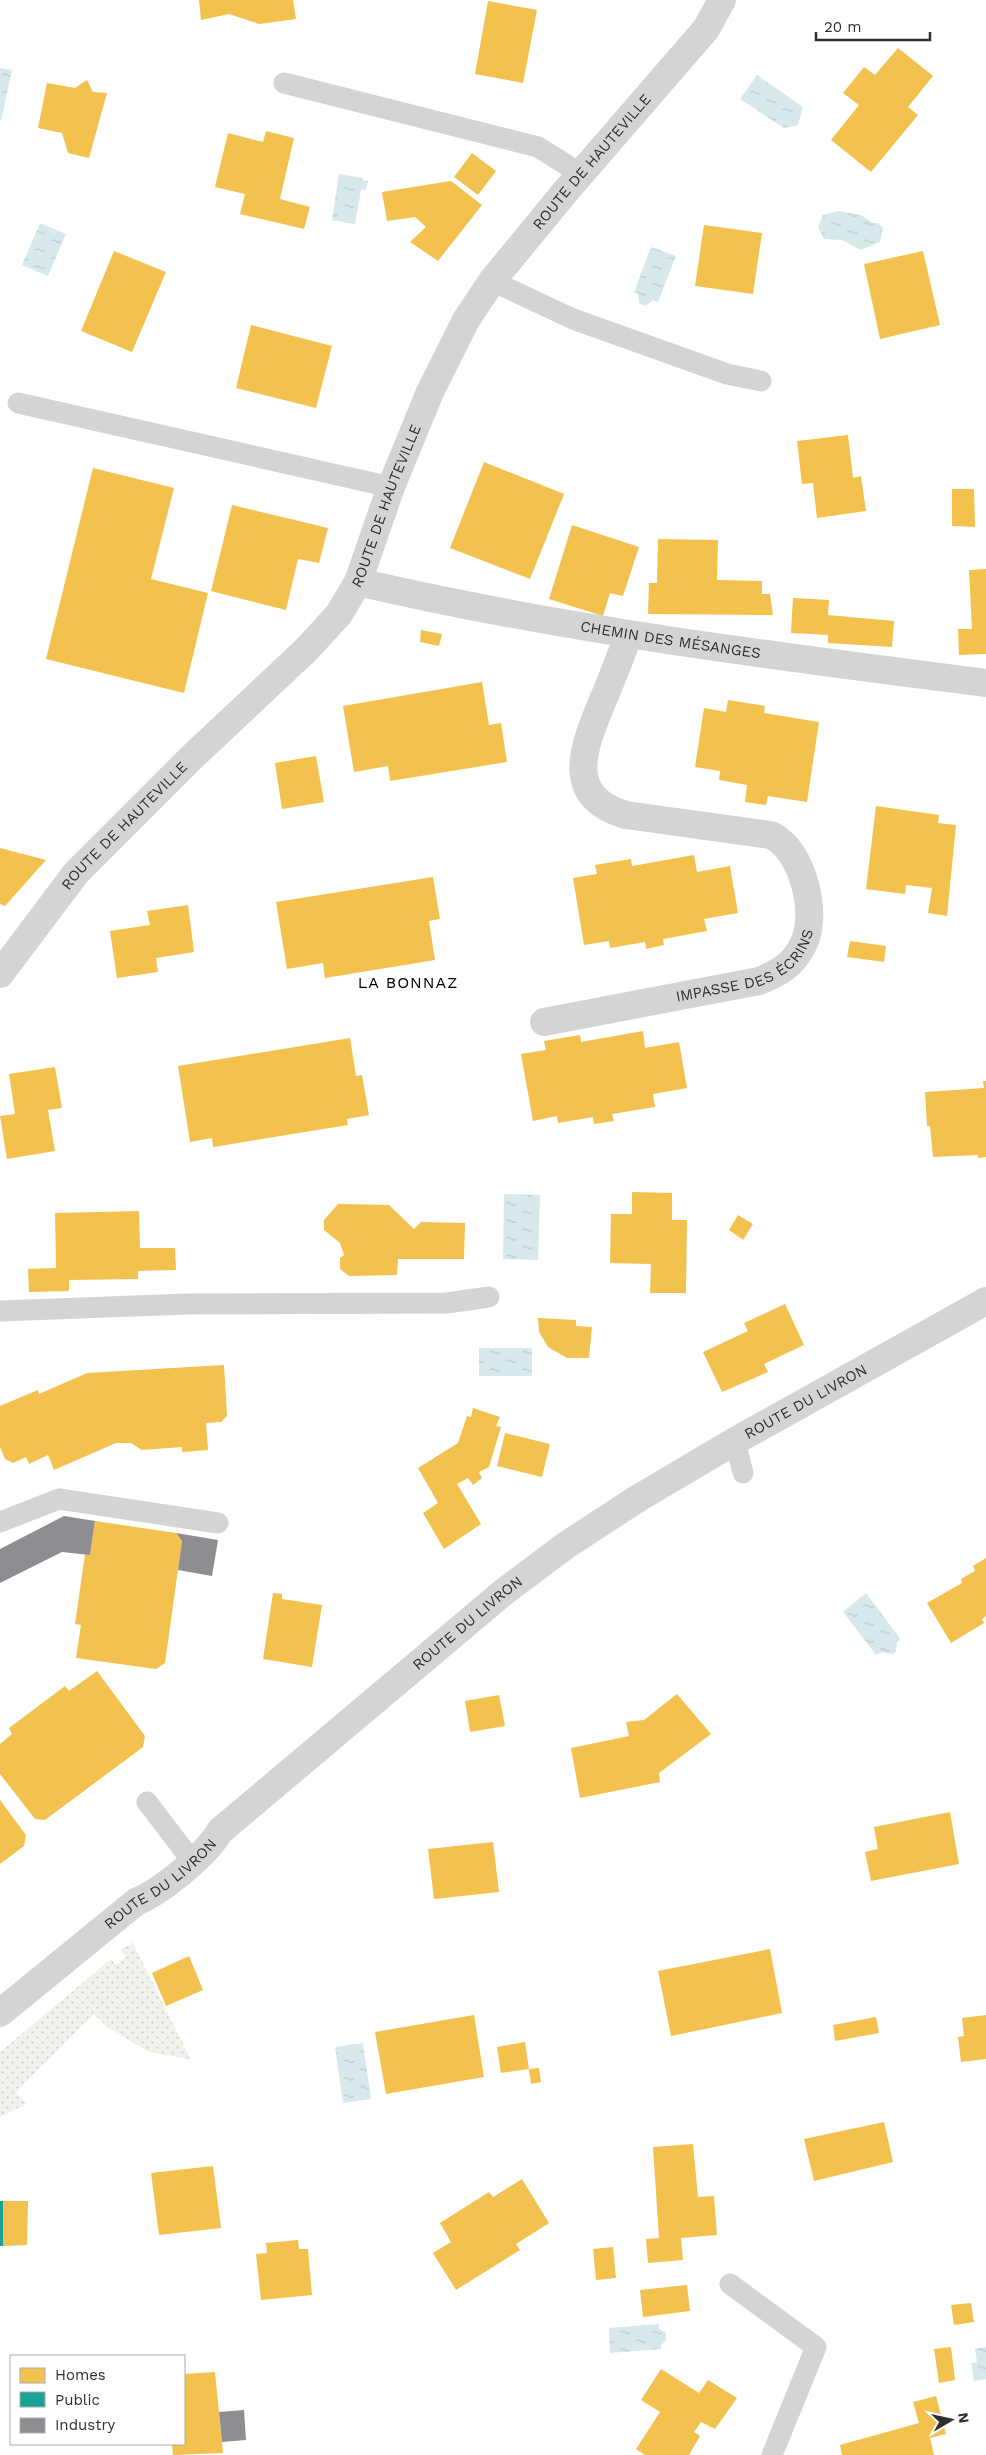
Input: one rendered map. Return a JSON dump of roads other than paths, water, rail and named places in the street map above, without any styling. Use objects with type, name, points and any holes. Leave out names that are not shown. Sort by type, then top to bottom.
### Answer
[{"type":"street","name":"ROUTE DE HAUTEVILLE","points":[[0,974],[76,873],[190,759],[307,649],[339,614],[358,582],[391,487],[430,392],[466,320],[492,281],[581,174],[706,30],[722,0]]},
{"type":"street","name":"CHEMIN DES MÉSANGES","points":[[358,582],[421,597],[629,635],[986,683]]},
{"type":"street","name":"IMPASSE DES ÉCRINS","points":[[544,1022],[759,981],[781,972],[789,965],[804,944],[807,933],[809,922],[804,882],[799,866],[782,840],[771,835],[626,815],[606,807],[590,792],[584,770],[585,744],[629,635]]},
{"type":"street","name":"ROUTE DU LIVRON","points":[[0,2013],[136,1902],[153,1895],[213,1843],[220,1831],[505,1591],[565,1546],[637,1499],[735,1441],[986,1300]]},
{"type":"lane","points":[[284,83],[538,147],[581,174]]},
{"type":"lane","points":[[492,281],[573,319],[727,374],[761,381]]},
{"type":"lane","points":[[18,403],[391,487]]},
{"type":"lane","points":[[0,1311],[187,1304],[447,1303],[489,1297]]},
{"type":"lane","points":[[735,1441],[743,1473]]},
{"type":"lane","points":[[0,1522],[59,1499],[218,1523]]},
{"type":"lane","points":[[147,1802],[192,1861]]},
{"type":"lane","points":[[730,2284],[816,2347],[772,2455]]},
{"type":"water","points":[[0,68],[12,70],[1,121],[0,120]]},
{"type":"water","points":[[757,75],[803,107],[798,125],[784,128],[740,99]]},
{"type":"water","points":[[339,174],[363,178],[362,180],[368,181],[366,190],[361,190],[355,224],[332,220]]},
{"type":"water","points":[[838,211],[861,215],[873,223],[878,223],[883,228],[880,242],[861,250],[842,240],[824,239],[818,227],[823,215]]},
{"type":"water","points":[[40,223],[66,234],[48,276],[22,265]]},
{"type":"water","points":[[651,247],[676,256],[658,302],[653,300],[645,306],[639,303],[638,294],[634,292]]},
{"type":"water","points":[[504,1194],[540,1195],[538,1260],[503,1259]]},
{"type":"water","points":[[479,1348],[532,1348],[532,1376],[479,1376]]},
{"type":"water","points":[[866,1593],[900,1638],[897,1642],[896,1651],[893,1654],[882,1652],[876,1655],[843,1612]]},
{"type":"water","points":[[363,2043],[371,2099],[343,2103],[335,2047]]},
{"type":"water","points":[[659,2324],[659,2329],[666,2333],[666,2340],[661,2345],[661,2349],[610,2353],[609,2328]]},
{"type":"water","points":[[986,2347],[986,2379],[974,2381],[971,2363],[977,2362],[975,2349]]},
{"type":"district","name":"LA BONNAZ","points":[[408,982]]}]
